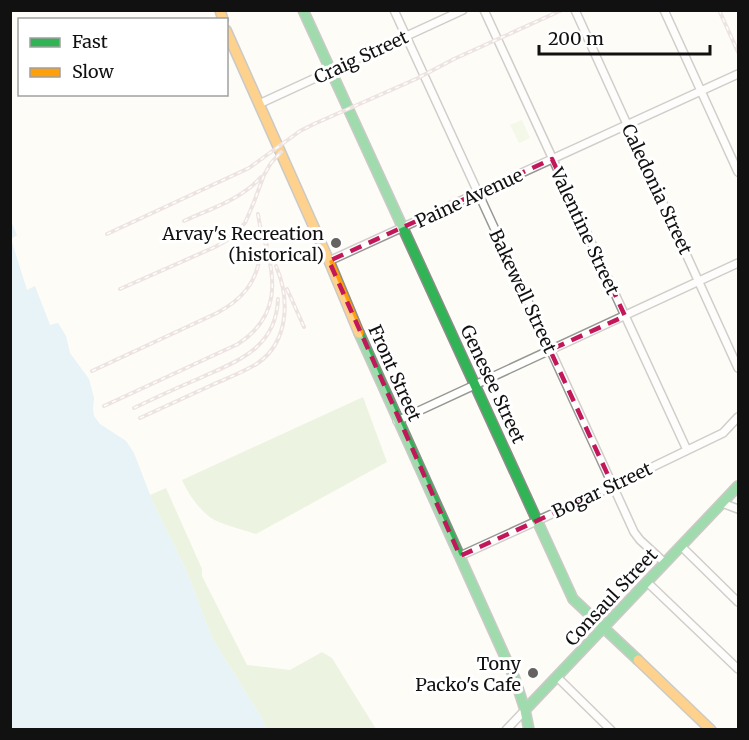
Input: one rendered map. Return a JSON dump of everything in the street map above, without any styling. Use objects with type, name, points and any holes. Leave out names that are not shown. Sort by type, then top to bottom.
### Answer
[{"type":"street","name":"Genesee Street","points":[[303,10],[573,599],[711,729]]},
{"type":"street","name":"Bakewell Street","points":[[394,10],[634,532],[665,563]]},
{"type":"street","name":"Craig Street","points":[[259,104],[463,10]]},
{"type":"street","name":"Valentine Street","points":[[484,10],[687,450]]},
{"type":"street","name":"Caledonia Street","points":[[574,10],[738,368]]},
{"type":"street","points":[[664,10],[738,172]]},
{"type":"street","name":"Front Street","points":[[228,34],[330,261],[368,354],[515,679],[529,729]]},
{"type":"street","name":"Paine Avenue","points":[[330,261],[738,74]]},
{"type":"street","points":[[398,421],[738,263]]},
{"type":"street","name":"Bogar Street","points":[[460,556],[614,486],[723,433],[738,417]]},
{"type":"street","name":"Consaul Street","points":[[506,729],[738,486]]},
{"type":"street","points":[[722,503],[738,509]]},
{"type":"street","points":[[681,546],[738,602]]},
{"type":"street","points":[[647,582],[738,669]]},
{"type":"street","points":[[557,677],[611,729]]},
{"type":"highlighted area","points":[[552,159],[625,316],[550,350],[613,486],[460,556],[329,261]]},
{"type":"green space","points":[[522,120],[530,138],[519,143],[510,125]]},
{"type":"green space","points":[[363,397],[387,462],[256,534],[211,518],[198,506],[184,485],[182,480]]},
{"type":"green space","points":[[166,488],[202,569],[202,576],[247,665],[290,670],[322,652],[332,658],[376,729],[267,729],[212,638],[187,572],[154,505],[150,495]]},
{"type":"water","points":[[11,221],[17,235],[11,239]]},
{"type":"water","points":[[11,239],[27,290],[35,286],[50,325],[58,323],[66,336],[70,353],[89,379],[94,398],[94,416],[100,424],[126,441],[134,453],[154,505],[187,572],[212,638],[267,729],[11,729]]},
{"type":"railway","points":[[107,234],[249,168],[300,131],[314,124],[562,10]]},
{"type":"railway","points":[[719,10],[738,52]]},
{"type":"railway","points":[[120,289],[231,238],[245,223],[264,175],[281,152]]},
{"type":"railway","points":[[184,221],[235,197],[261,177]]},
{"type":"railway","points":[[258,214],[261,232],[267,245]]},
{"type":"railway","points":[[104,406],[238,344],[251,333],[268,310],[271,297],[271,269],[264,239]]},
{"type":"railway","points":[[92,371],[226,308],[240,297],[251,283],[260,256]]},
{"type":"railway","points":[[140,418],[247,369],[268,354],[276,343],[284,319],[285,305],[281,279],[276,266]]},
{"type":"railway","points":[[287,289],[304,327]]},
{"type":"railway","points":[[134,408],[227,366],[252,351],[270,330],[276,316],[278,299]]},
{"type":"traffic: fast","points":[[303,10],[573,599],[638,660]]},
{"type":"traffic: fast","points":[[359,333],[515,679],[529,730]]},
{"type":"traffic: fast","points":[[525,710],[738,486]]},
{"type":"traffic: slow","points":[[220,10],[222,18]]},
{"type":"traffic: slow","points":[[228,34],[359,333]]},
{"type":"traffic: slow","points":[[638,660],[711,730]]},
{"type":"place","name":"Arvay's Recreation (historical)","points":[[336,243]]},
{"type":"place","name":"Tony Packo's Cafe","points":[[533,673]]}]
